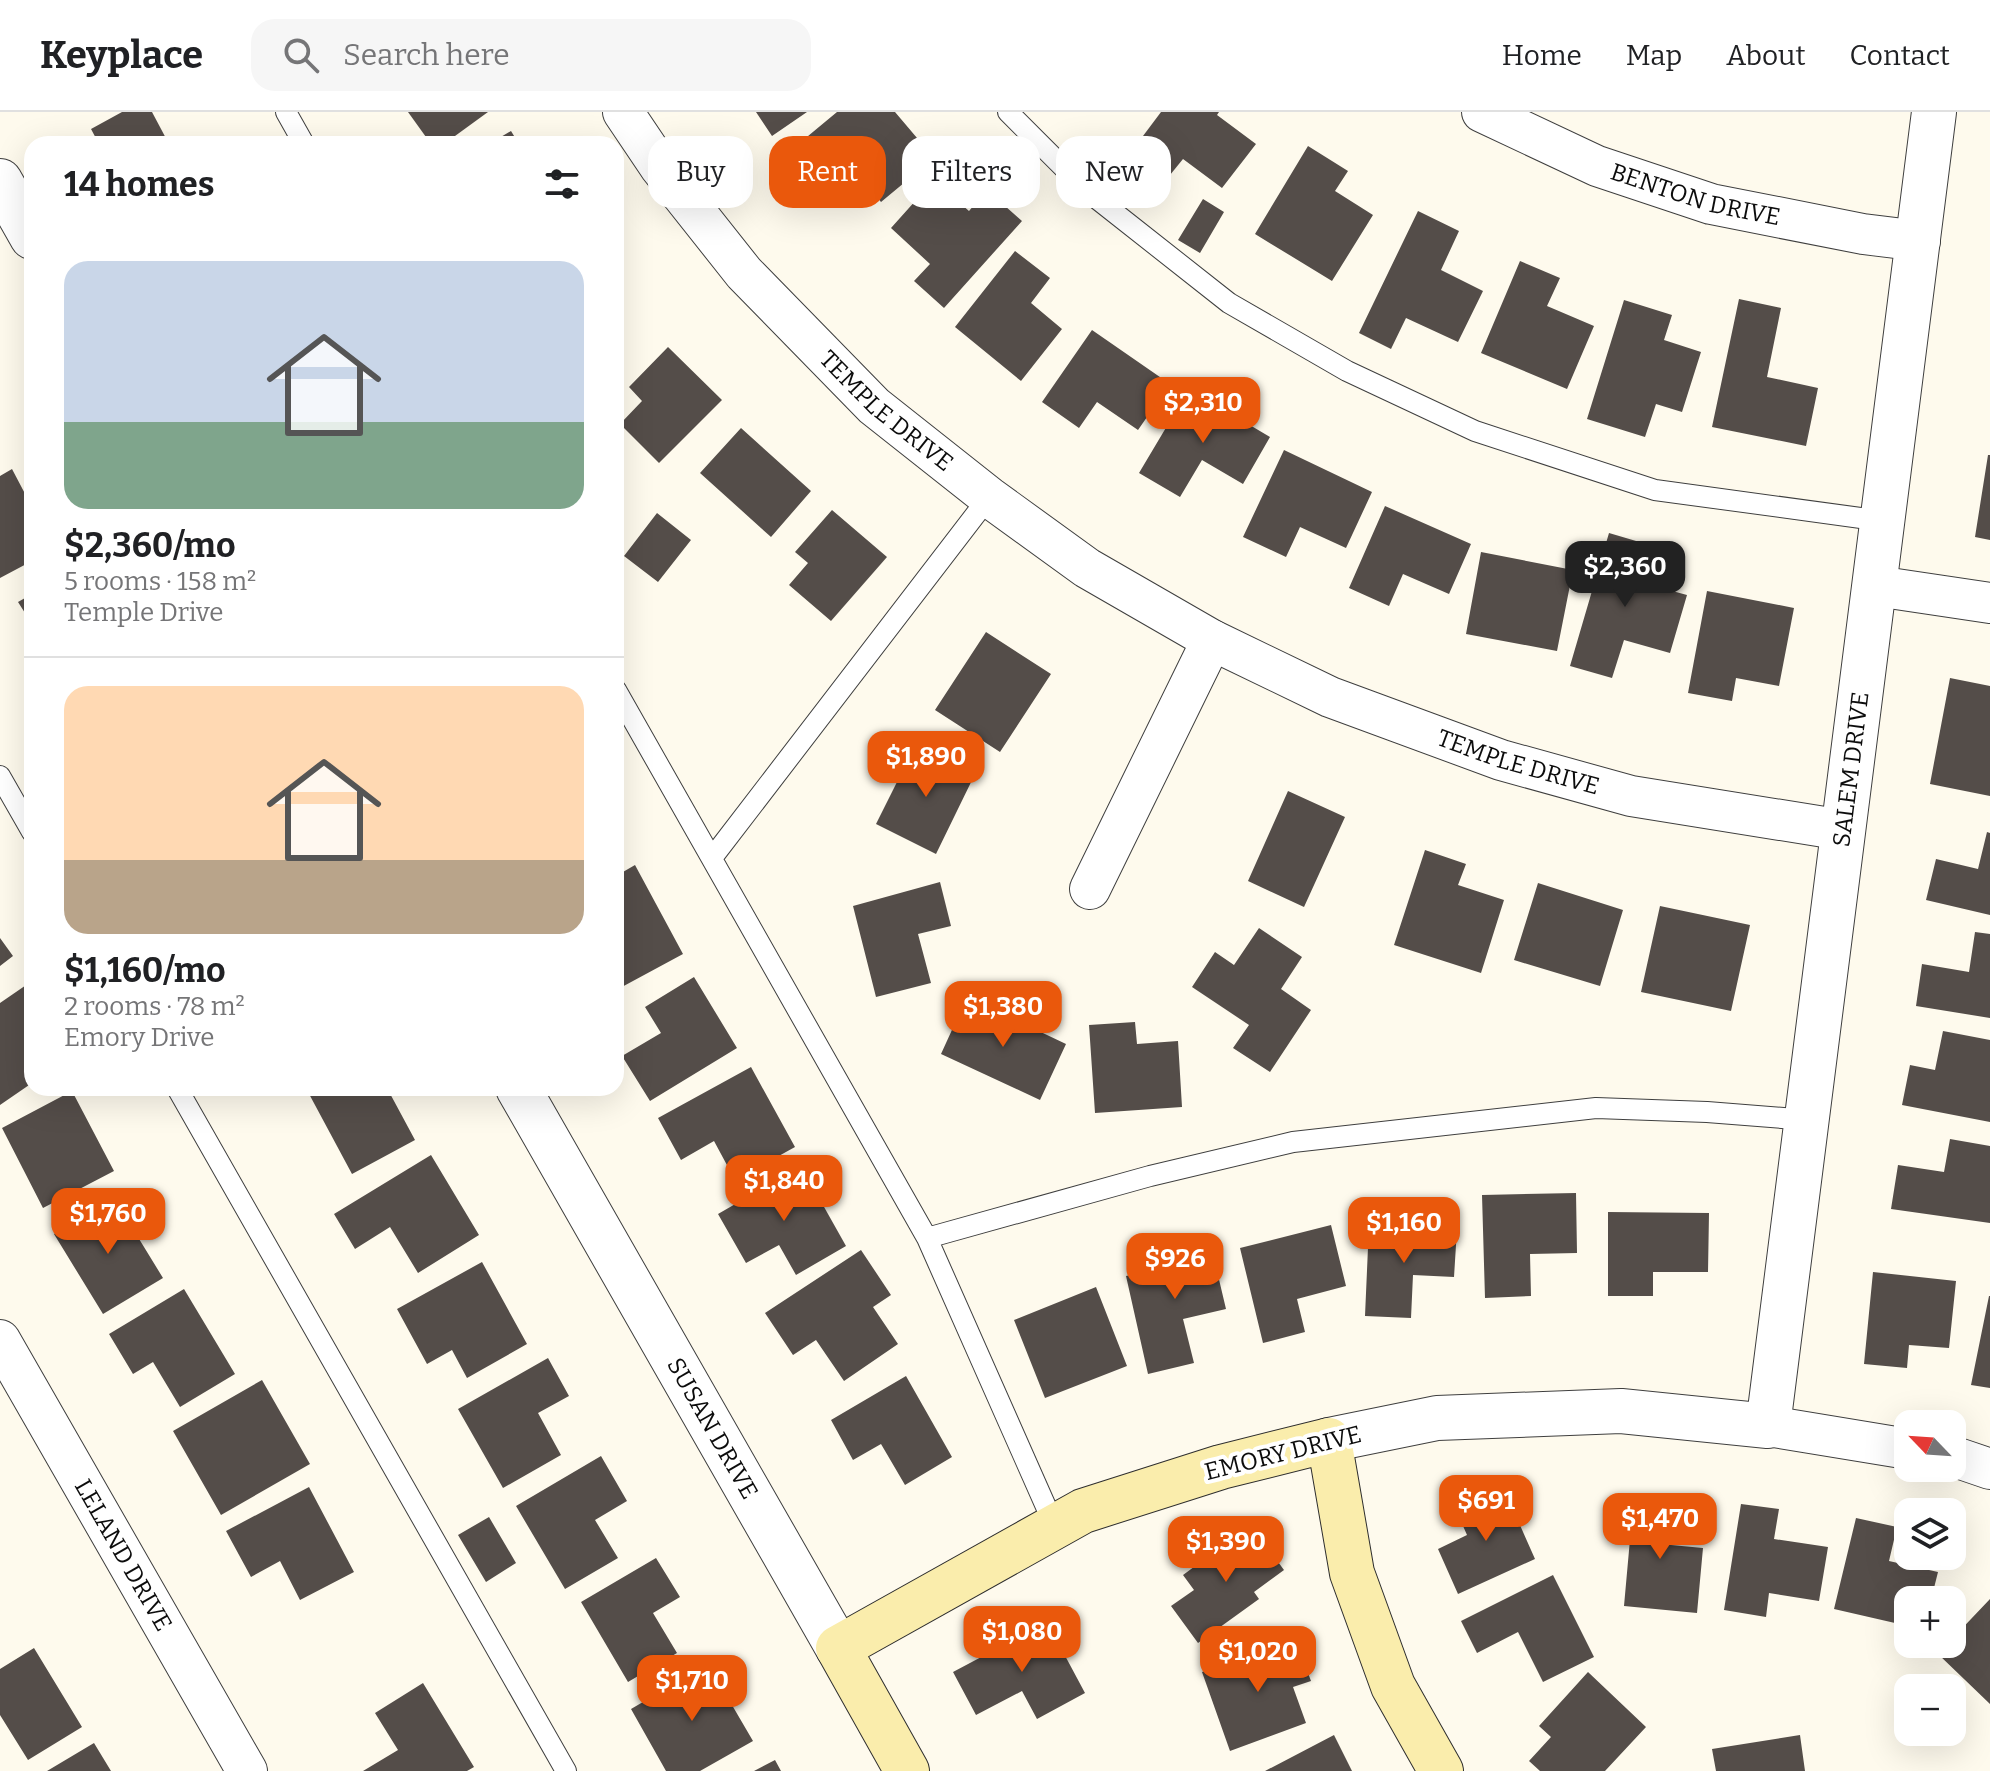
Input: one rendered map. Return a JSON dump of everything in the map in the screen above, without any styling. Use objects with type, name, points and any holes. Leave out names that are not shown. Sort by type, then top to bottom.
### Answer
[{"type":"main road","name":"EMORY DRIVE","points":[[838,1648],[1083,1511],[1221,1467],[1329,1440]]},
{"type":"main road","points":[[1329,1440],[1352,1573],[1393,1686],[1441,1771]]},
{"type":"main road","name":"SUSAN DRIVE","points":[[838,1648],[907,1771]]},
{"type":"street","name":"TEMPLE DRIVE","points":[[623,112],[660,167],[744,273],[874,406],[989,497],[1087,568],[1212,640],[1330,697],[1501,760],[1631,796],[1843,830]]},
{"type":"street","name":"BENTON DRIVE","points":[[1482,112],[1597,166],[1711,204],[1863,234],[1920,241]]},
{"type":"street","name":"SALEM DRIVE","points":[[1768,1426],[1934,112]]},
{"type":"street","points":[[0,181],[24,223]]},
{"type":"street","points":[[1876,586],[1990,603]]},
{"type":"street","points":[[1090,889],[1212,640]]},
{"type":"street","name":"SUSAN DRIVE","points":[[523,1096],[838,1648]]},
{"type":"street","name":"LELAND DRIVE","points":[[0,1340],[247,1771]]},
{"type":"street","name":"EMORY DRIVE","points":[[1329,1440],[1437,1418],[1621,1411],[1768,1426]]},
{"type":"street","points":[[1768,1426],[1894,1447]]},
{"type":"street","points":[[1966,1461],[1990,1469]]},
{"type":"lane","points":[[286,112],[300,136]]},
{"type":"lane","points":[[1008,112],[1087,191],[1229,303],[1376,385],[1475,431],[1655,490],[1883,521]]},
{"type":"lane","points":[[712,858],[989,497]]},
{"type":"lane","points":[[624,704],[927,1238],[1055,1527]]},
{"type":"lane","points":[[0,776],[24,818]]},
{"type":"lane","points":[[182,1096],[566,1771]]},
{"type":"lane","points":[[927,1238],[1150,1176],[1293,1142],[1596,1108],[1808,1120]]},
{"type":"building","points":[[122,112],[152,112],[165,136],[95,136],[91,129]]},
{"type":"building","points":[[408,112],[488,112],[455,136],[425,136]]},
{"type":"building","points":[[756,112],[807,112],[772,136]]},
{"type":"building","points":[[837,112],[895,112],[915,136],[902,136],[902,185],[886,198],[886,136],[808,136]]},
{"type":"building","points":[[1161,112],[1219,112],[1217,115],[1256,144],[1222,188],[1183,159],[1171,174],[1171,136],[1143,136]]},
{"type":"building","points":[[1308,146],[1348,171],[1335,191],[1373,215],[1332,281],[1255,234]]},
{"type":"building","points":[[1203,199],[1224,212],[1200,253],[1178,240]]},
{"type":"building","points":[[909,208],[966,208],[969,211],[972,208],[1007,208],[1022,221],[944,308],[914,281],[930,264],[891,228]]},
{"type":"building","points":[[1418,211],[1459,231],[1441,270],[1483,291],[1458,342],[1406,318],[1391,349],[1359,333]]},
{"type":"building","points":[[1015,251],[1050,278],[1031,303],[1062,329],[1021,381],[955,327]]},
{"type":"building","points":[[1520,261],[1560,278],[1547,306],[1594,326],[1567,389],[1481,353]]},
{"type":"building","points":[[1739,299],[1781,308],[1767,377],[1818,388],[1806,446],[1712,427]]},
{"type":"building","points":[[1624,300],[1672,315],[1664,340],[1701,352],[1682,412],[1656,404],[1645,437],[1587,419]]},
{"type":"building","points":[[1092,330],[1170,384],[1138,430],[1097,402],[1079,428],[1042,402]]},
{"type":"building","points":[[668,347],[722,400],[659,463],[624,428],[624,420],[642,401],[629,387]]},
{"type":"building","points":[[1189,389],[1270,437],[1243,484],[1202,460],[1180,497],[1139,473]]},
{"type":"building","points":[[741,428],[811,491],[771,537],[700,473]]},
{"type":"building","points":[[1284,450],[1372,492],[1346,548],[1300,527],[1286,557],[1243,537]]},
{"type":"building","points":[[1990,455],[1990,540],[1975,537]]},
{"type":"building","points":[[12,469],[24,492],[24,565],[0,578],[0,476]]},
{"type":"building","points":[[1385,506],[1471,544],[1449,594],[1403,574],[1389,606],[1349,588]]},
{"type":"building","points":[[832,510],[887,557],[831,621],[789,585],[808,563],[795,552]]},
{"type":"building","points":[[657,513],[691,540],[658,582],[624,556]]},
{"type":"building","points":[[1609,533],[1653,546],[1643,583],[1687,595],[1670,653],[1624,640],[1612,678],[1570,666]]},
{"type":"building","points":[[1481,552],[1573,570],[1557,651],[1466,634]]},
{"type":"building","points":[[1707,591],[1794,608],[1779,686],[1736,678],[1732,701],[1688,693]]},
{"type":"building","points":[[986,632],[1051,674],[1000,752],[935,710]]},
{"type":"building","points":[[1950,678],[1990,686],[1990,796],[1930,784]]},
{"type":"building","points":[[916,744],[975,774],[936,854],[876,824]]},
{"type":"building","points":[[1288,791],[1345,817],[1304,907],[1248,881]]},
{"type":"building","points":[[1987,832],[1990,833],[1990,915],[1926,900],[1936,859],[1978,869]]},
{"type":"building","points":[[1425,850],[1466,864],[1458,885],[1504,900],[1481,973],[1394,945]]},
{"type":"building","points":[[635,865],[683,954],[624,986],[624,871]]},
{"type":"building","points":[[940,882],[951,926],[918,934],[931,983],[876,997],[853,906]]},
{"type":"building","points":[[1538,883],[1623,910],[1600,986],[1514,960]]},
{"type":"building","points":[[1660,906],[1750,925],[1731,1011],[1641,992]]},
{"type":"building","points":[[1259,928],[1302,957],[1281,989],[1311,1010],[1270,1072],[1233,1048],[1249,1025],[1192,987],[1215,952],[1234,965]]},
{"type":"building","points":[[1975,932],[1990,934],[1990,1018],[1916,1006],[1922,964],[1969,972]]},
{"type":"building","points":[[0,938],[13,956],[0,966]]},
{"type":"building","points":[[694,977],[737,1048],[650,1101],[624,1059],[624,1055],[661,1033],[645,1007]]},
{"type":"building","points":[[24,986],[24,1088],[0,1105],[0,1003]]},
{"type":"building","points":[[967,997],[1066,1044],[1040,1100],[941,1054]]},
{"type":"building","points":[[1135,1022],[1137,1044],[1178,1041],[1182,1107],[1095,1113],[1089,1025]]},
{"type":"building","points":[[1943,1031],[1990,1040],[1990,1122],[1902,1105],[1910,1065],[1935,1070]]},
{"type":"building","points":[[751,1067],[795,1147],[735,1180],[714,1141],[681,1160],[658,1118]]},
{"type":"building","points":[[63,1096],[75,1096],[114,1171],[43,1208],[2,1128]]},
{"type":"building","points":[[310,1096],[391,1096],[415,1140],[352,1174]]},
{"type":"building","points":[[1950,1139],[1990,1146],[1990,1223],[1891,1209],[1898,1165],[1944,1172]]},
{"type":"building","points":[[431,1155],[479,1235],[418,1273],[390,1227],[355,1249],[334,1214]]},
{"type":"building","points":[[801,1166],[846,1246],[796,1275],[779,1245],[746,1263],[718,1214]]},
{"type":"building","points":[[1576,1193],[1577,1253],[1530,1254],[1531,1296],[1485,1298],[1482,1195]]},
{"type":"building","points":[[114,1198],[163,1278],[103,1314],[54,1234]]},
{"type":"building","points":[[1608,1212],[1709,1213],[1708,1272],[1653,1272],[1653,1296],[1608,1296]]},
{"type":"building","points":[[1331,1225],[1346,1286],[1297,1299],[1305,1332],[1263,1343],[1240,1248]]},
{"type":"building","points":[[1369,1225],[1457,1229],[1454,1277],[1413,1275],[1411,1318],[1365,1316]]},
{"type":"building","points":[[1208,1233],[1226,1309],[1183,1319],[1194,1363],[1148,1374],[1126,1276],[1170,1266],[1165,1243]]},
{"type":"building","points":[[861,1250],[891,1295],[873,1307],[898,1344],[844,1381],[816,1340],[793,1355],[765,1313]]},
{"type":"building","points":[[482,1262],[527,1344],[467,1378],[452,1350],[427,1364],[397,1309]]},
{"type":"building","points":[[1873,1272],[1956,1281],[1949,1348],[1909,1345],[1907,1368],[1864,1364]]},
{"type":"building","points":[[1096,1287],[1127,1366],[1045,1398],[1014,1320]]},
{"type":"building","points":[[184,1289],[235,1374],[180,1407],[153,1362],[133,1374],[109,1334]]},
{"type":"building","points":[[1990,1296],[1990,1388],[1971,1385]]},
{"type":"building","points":[[548,1358],[569,1396],[538,1413],[561,1455],[503,1488],[458,1409]]},
{"type":"building","points":[[906,1376],[952,1457],[905,1485],[881,1444],[853,1460],[831,1420]]},
{"type":"building","points":[[262,1380],[310,1464],[221,1515],[173,1431]]},
{"type":"building","points":[[601,1456],[627,1501],[595,1520],[618,1558],[565,1589],[516,1506]]},
{"type":"building","points":[[309,1487],[354,1572],[300,1600],[280,1561],[251,1577],[226,1531]]},
{"type":"building","points":[[1504,1489],[1535,1559],[1458,1594],[1438,1549],[1467,1535],[1456,1510]]},
{"type":"building","points":[[1634,1495],[1676,1499],[1671,1545],[1703,1548],[1697,1613],[1624,1606]]},
{"type":"building","points":[[1741,1504],[1779,1509],[1774,1539],[1828,1547],[1819,1601],[1769,1593],[1766,1617],[1724,1610]]},
{"type":"building","points":[[489,1517],[516,1563],[486,1582],[458,1535]]},
{"type":"building","points":[[1856,1518],[1894,1526],[1889,1561],[1894,1562],[1894,1570],[1938,1572],[1934,1586],[1894,1586],[1894,1623],[1834,1609]]},
{"type":"building","points":[[1251,1525],[1284,1570],[1254,1592],[1259,1599],[1198,1643],[1171,1606],[1194,1590],[1183,1575]]},
{"type":"building","points":[[656,1558],[680,1597],[653,1613],[677,1653],[628,1682],[581,1602]]},
{"type":"building","points":[[1553,1575],[1594,1657],[1543,1682],[1518,1632],[1477,1653],[1461,1621]]},
{"type":"building","points":[[1990,1599],[1990,1704],[1966,1681],[1966,1674],[1959,1674],[1942,1658],[1966,1658],[1966,1624]]},
{"type":"building","points":[[1047,1622],[1085,1693],[1037,1719],[1022,1691],[976,1715],[953,1672]]},
{"type":"building","points":[[1295,1638],[1311,1681],[1293,1687],[1306,1723],[1230,1751],[1202,1672]]},
{"type":"building","points":[[34,1648],[82,1727],[28,1760],[0,1715],[0,1669]]},
{"type":"building","points":[[708,1664],[753,1741],[700,1771],[666,1771],[631,1709]]},
{"type":"building","points":[[1588,1672],[1646,1727],[1605,1771],[1540,1771],[1529,1761],[1551,1737],[1539,1726]]},
{"type":"building","points":[[423,1683],[474,1767],[467,1771],[363,1771],[398,1750],[375,1713]]},
{"type":"building","points":[[1334,1735],[1352,1771],[1265,1771]]},
{"type":"building","points":[[1800,1735],[1805,1771],[1716,1771],[1712,1749]]},
{"type":"building","points":[[94,1743],[111,1771],[47,1771]]},
{"type":"building","points":[[775,1760],[781,1771],[754,1771]]}]
